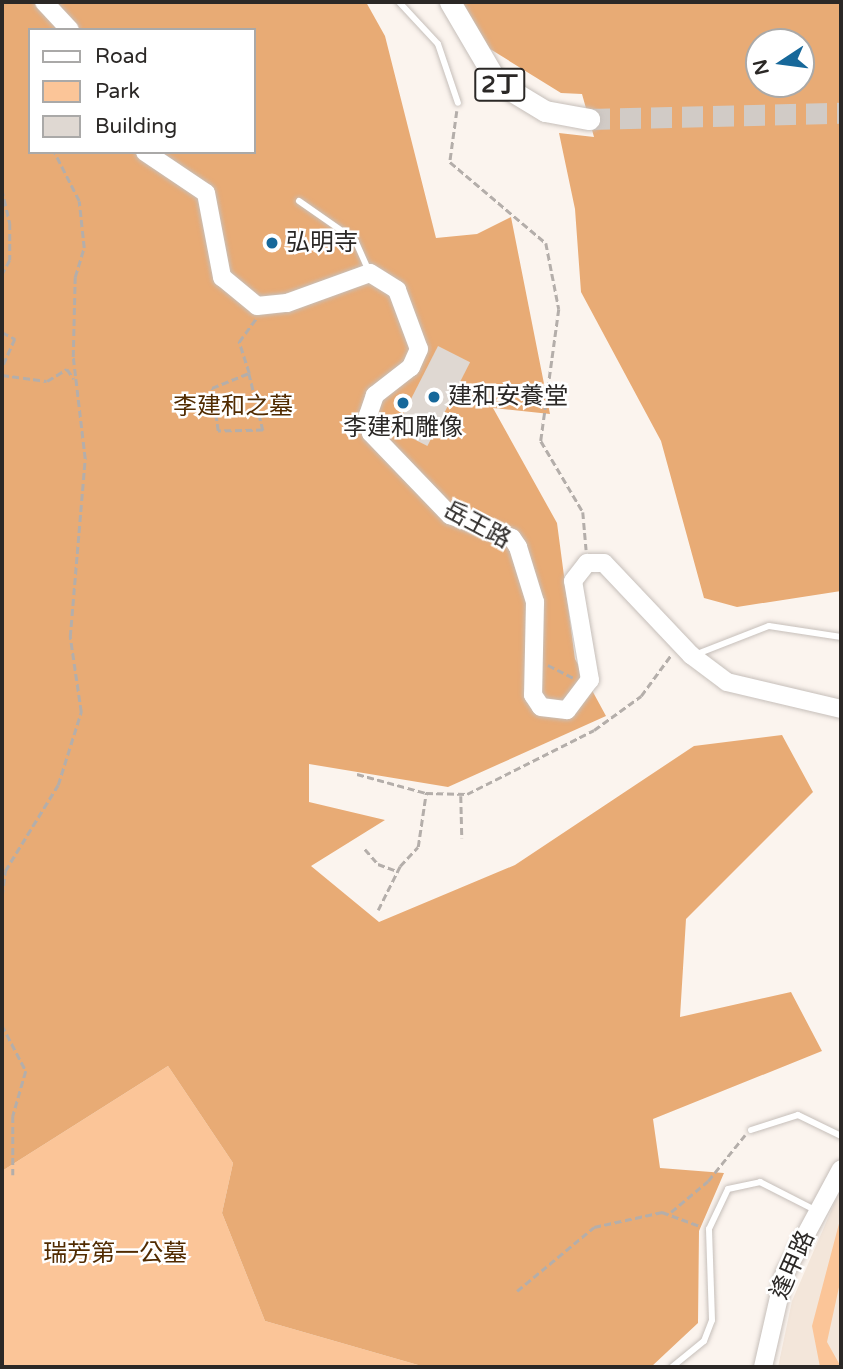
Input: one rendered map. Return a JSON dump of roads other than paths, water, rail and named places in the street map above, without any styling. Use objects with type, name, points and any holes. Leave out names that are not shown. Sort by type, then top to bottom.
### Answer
[{"type":"main road","name":"2丁","points":[[450,2],[497,82],[545,111],[589,119]]},
{"type":"street","points":[[44,2],[68,28]]},
{"type":"street","points":[[148,154],[206,193],[222,277],[257,306],[287,303],[370,273]]},
{"type":"street","name":"岳王路","points":[[370,273],[397,290],[409,308],[419,349],[411,367],[375,395],[368,415],[371,433],[450,515],[512,538],[518,547],[535,602],[533,695],[552,713],[580,699],[590,680],[573,588],[576,573],[587,564],[604,563],[623,576],[686,650]]},
{"type":"street","points":[[686,650],[727,682],[841,709]]},
{"type":"street","name":"逢甲路","points":[[763,1367],[778,1293],[841,1169]]},
{"type":"lane","points":[[399,2],[438,44],[458,103]]},
{"type":"lane","points":[[299,201],[355,240],[370,273]]},
{"type":"lane","points":[[686,650],[769,626],[841,637]]},
{"type":"lane","points":[[751,1130],[798,1115],[841,1136]]},
{"type":"lane","points":[[672,1367],[704,1341],[712,1320],[709,1229],[728,1189],[748,1181],[818,1211]]},
{"type":"tunnel","points":[[589,119],[841,113]]},
{"type":"place","name":"弘明寺","points":[[272,243]]},
{"type":"place","name":"建和安養堂","points":[[434,397]]},
{"type":"place","name":"李建和雕像","points":[[403,403]]},
{"type":"park label","name":"李建和之墓","points":[[233,407]]},
{"type":"park label","name":"瑞芳第一公墓","points":[[115,1254]]}]
